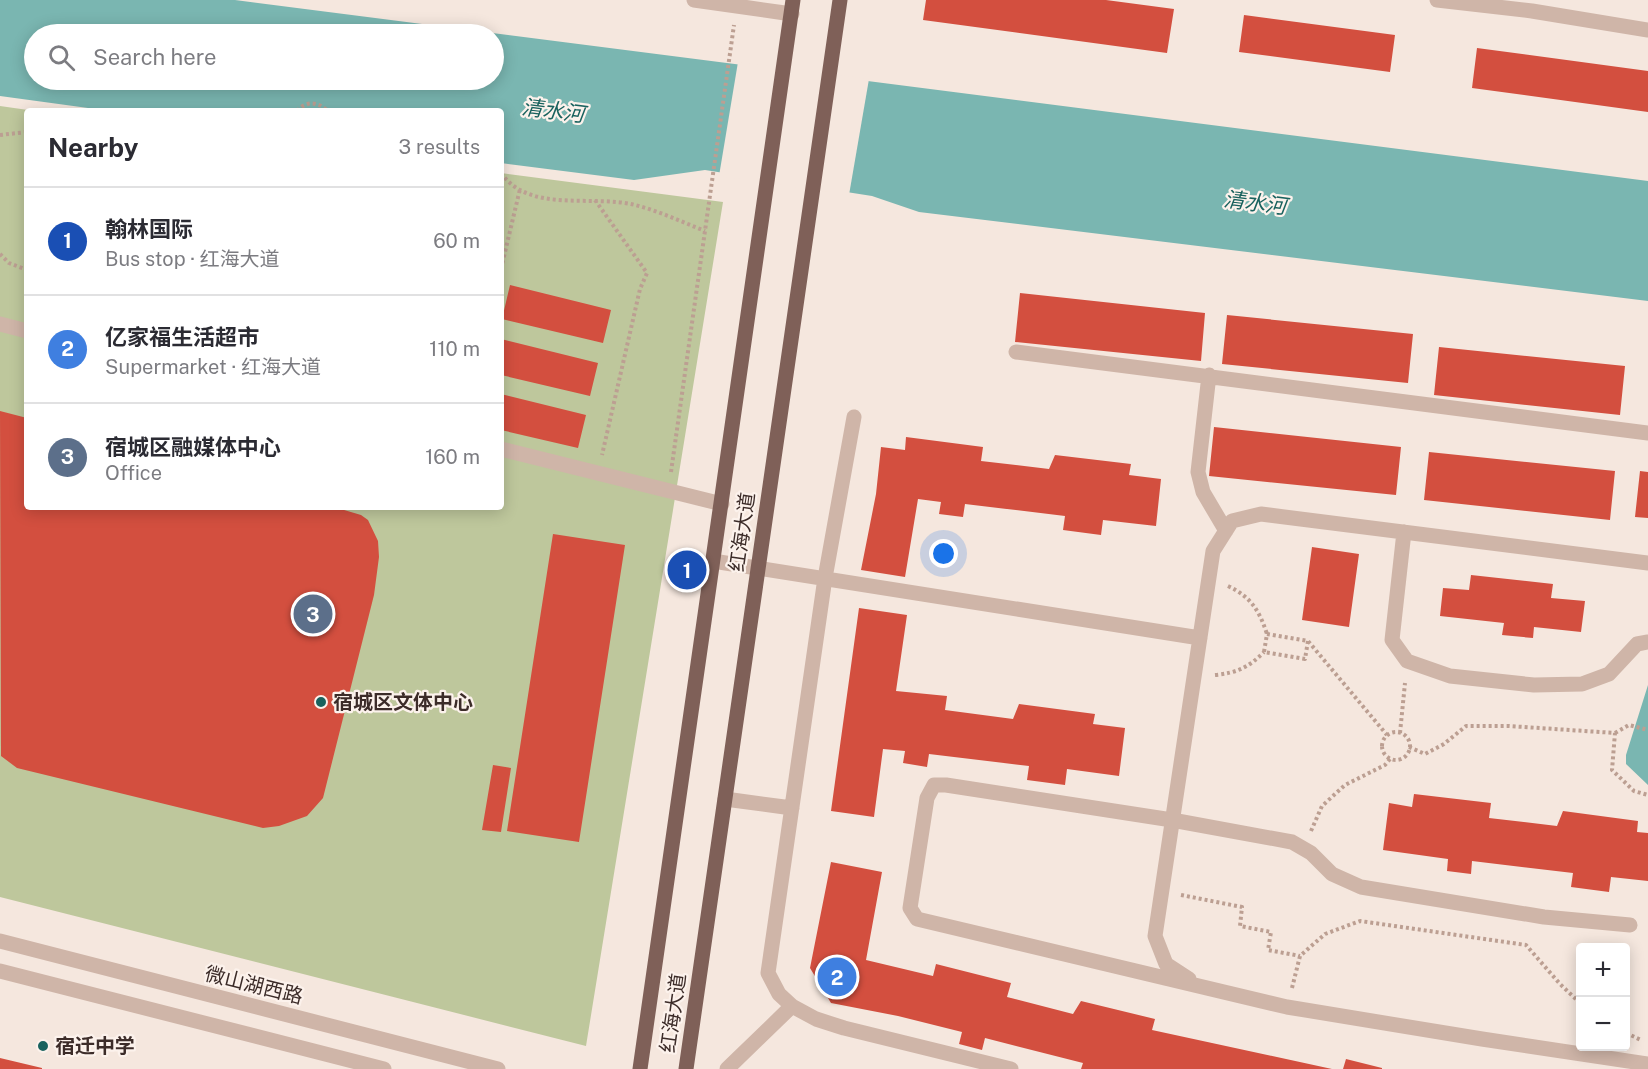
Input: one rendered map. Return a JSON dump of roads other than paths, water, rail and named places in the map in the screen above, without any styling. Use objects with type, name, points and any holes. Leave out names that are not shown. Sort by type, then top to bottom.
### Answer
[{"type":"main road","name":"红海大道","points":[[686,1069],[840,0]]},
{"type":"main road","name":"红海大道","points":[[640,1069],[793,7]]},
{"type":"street","points":[[694,0],[793,7]]},
{"type":"street","points":[[1437,0],[1532,11],[1648,30]]},
{"type":"street","points":[[0,324],[24,330]]},
{"type":"street","points":[[1016,352],[1648,433]]},
{"type":"street","points":[[1209,375],[1198,472],[1203,492],[1226,531]]},
{"type":"street","points":[[854,417],[825,578],[768,973],[779,994],[792,1006],[816,1019],[1011,1069]]},
{"type":"street","points":[[504,450],[722,504]]},
{"type":"street","points":[[1199,985],[1166,964],[1155,936],[1213,550],[1233,521],[1261,514],[1648,563]]},
{"type":"street","points":[[1404,532],[1392,640],[1407,661],[1450,676],[1534,685],[1582,684],[1609,674],[1637,644],[1648,642]]},
{"type":"street","points":[[713,561],[1200,638]]},
{"type":"street","points":[[1630,925],[1544,917],[1361,887],[1332,874],[1311,853],[1292,842],[1172,820],[946,785],[934,785],[927,798],[910,908],[917,919],[1287,1006],[1648,1064]]},
{"type":"street","points":[[725,799],[792,808]]},
{"type":"street","name":"微山湖西路","points":[[0,941],[498,1069]]},
{"type":"street","points":[[0,971],[384,1069]]},
{"type":"street","points":[[727,1069],[792,1006]]},
{"type":"water","name":"清水河","points":[[0,0],[235,0],[422,24],[24,24],[24,90],[504,90],[504,34],[1648,181],[1648,301],[919,212],[872,196],[705,170],[634,180],[504,163],[504,108],[88,108],[0,96]]},
{"type":"water","points":[[1648,685],[1648,785],[1626,764],[1626,755]]},
{"type":"place","name":"翰林国际","points":[[687,570]]},
{"type":"place","name":"宿城区融媒体中心","points":[[313,614]]},
{"type":"place","name":"宿城区文体中心","points":[[321,702]]},
{"type":"place","name":"亿家福生活超市","points":[[837,977]]},
{"type":"place","name":"宿迁中学","points":[[43,1046]]}]
